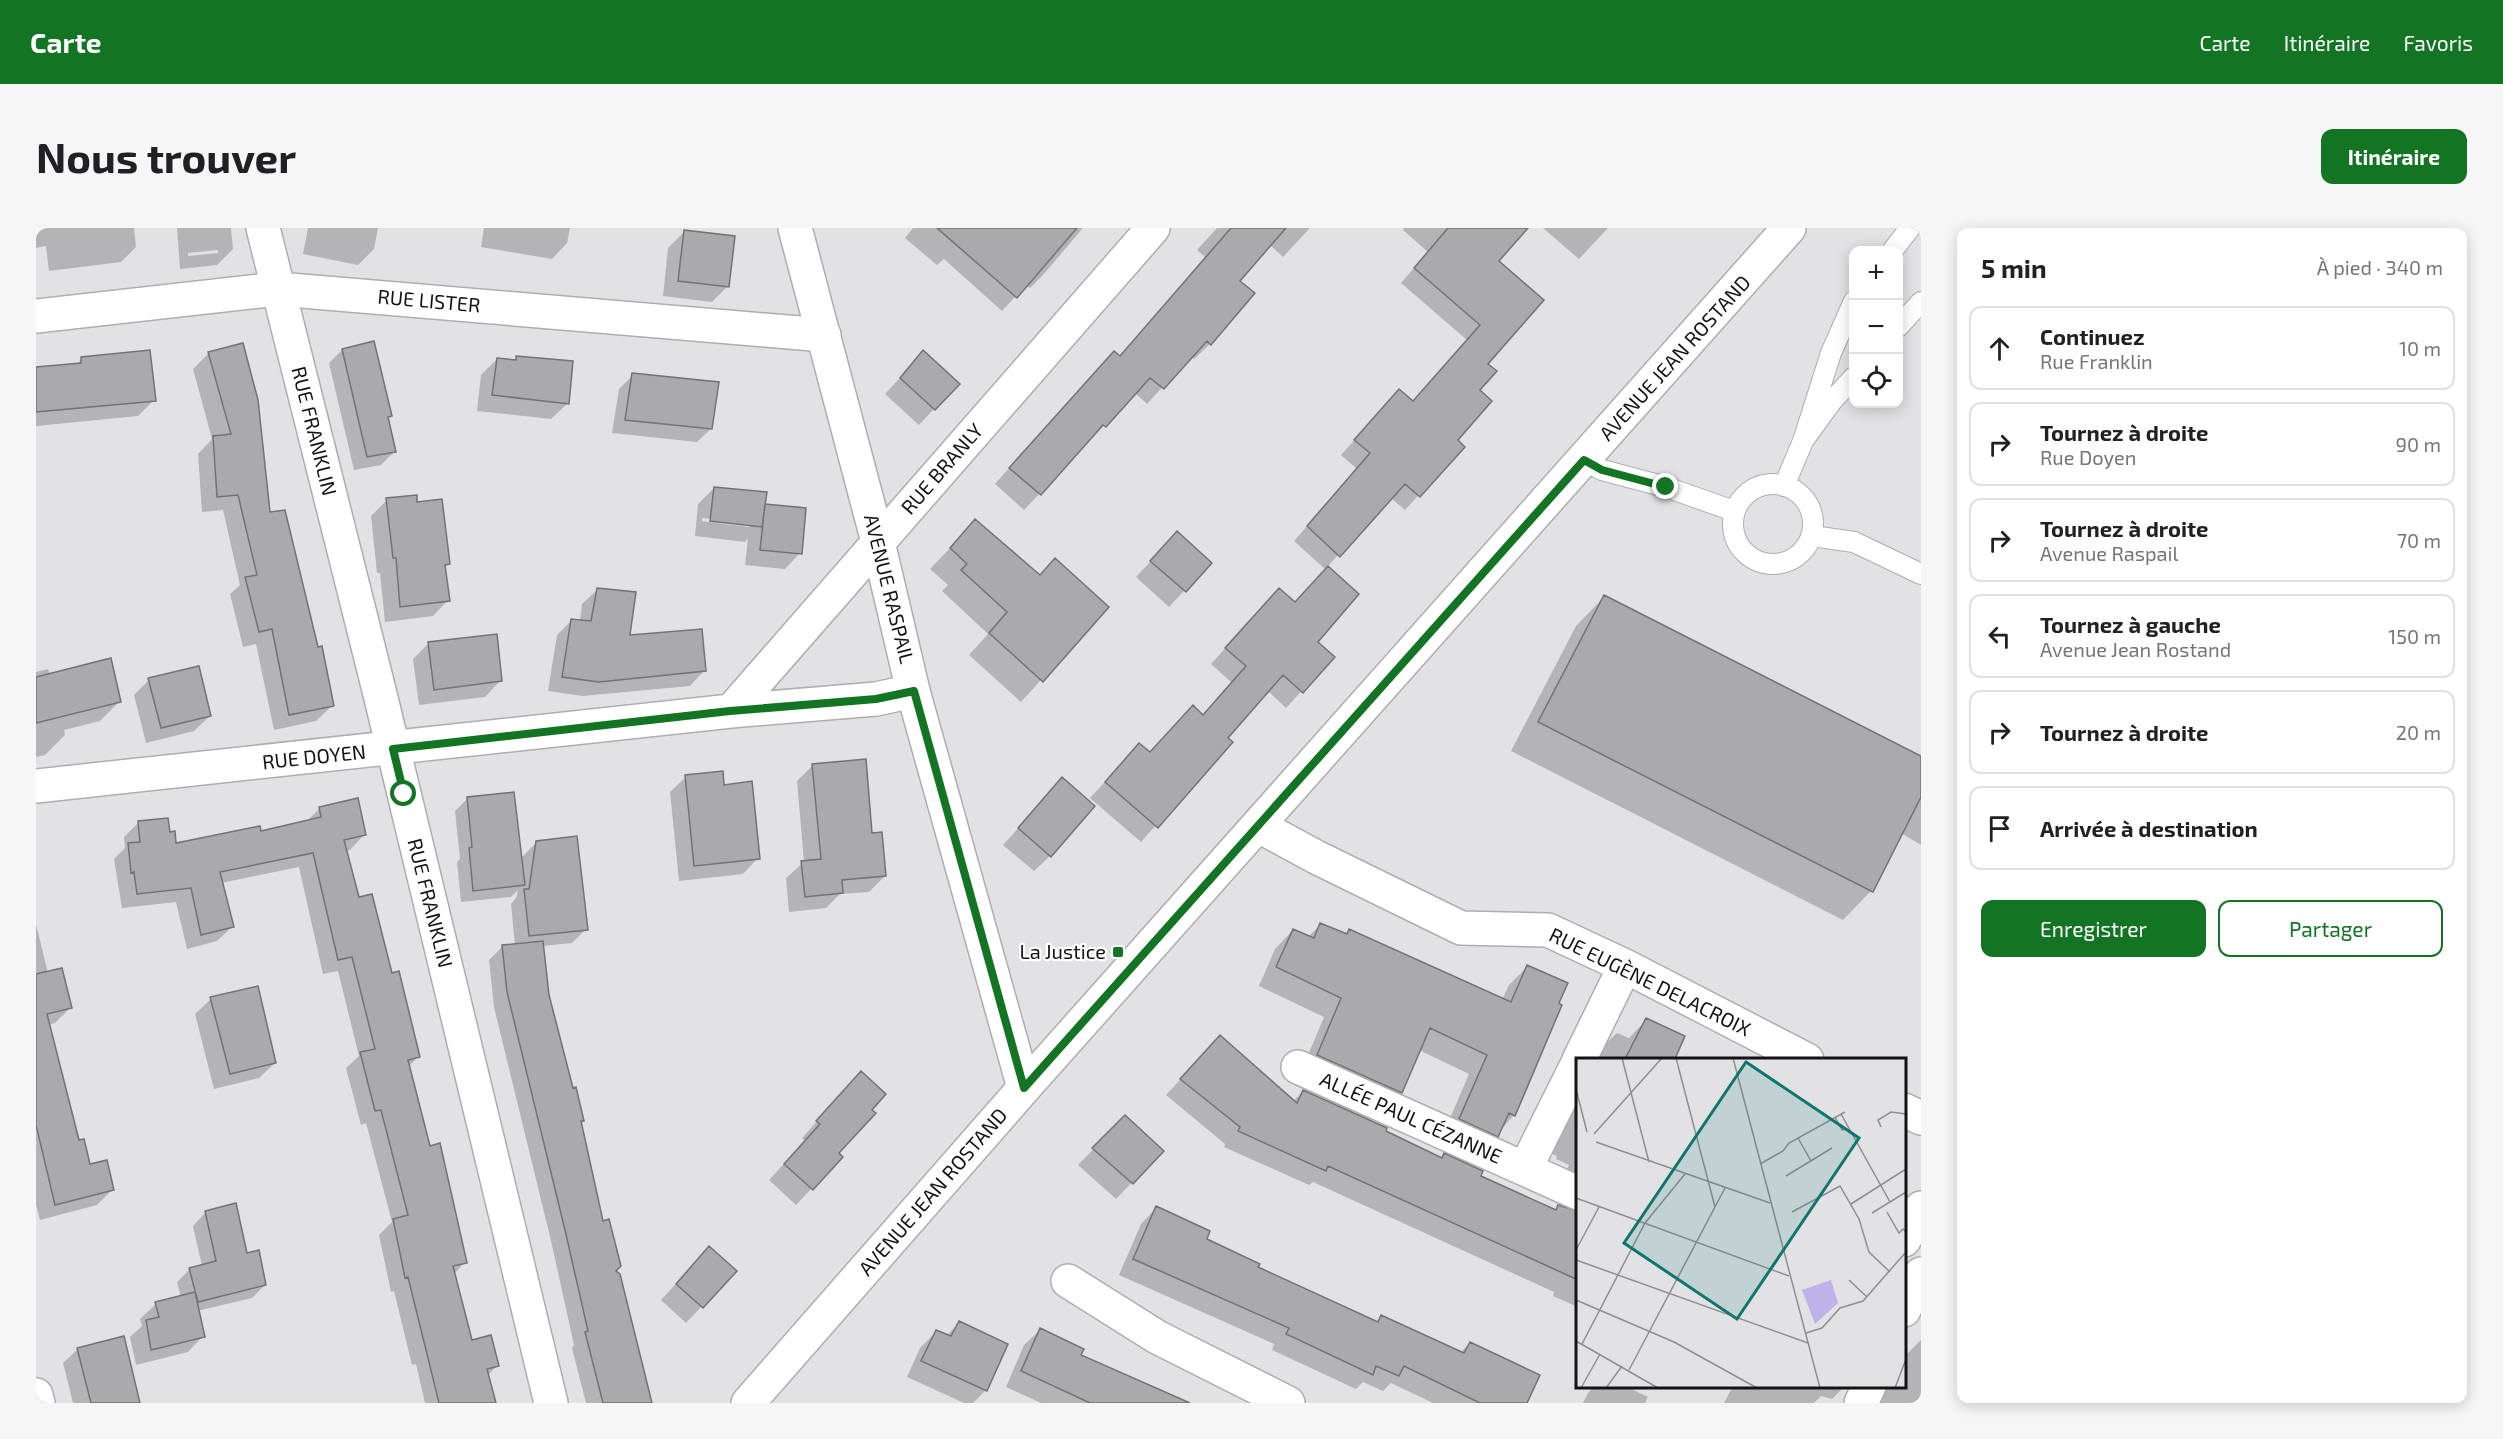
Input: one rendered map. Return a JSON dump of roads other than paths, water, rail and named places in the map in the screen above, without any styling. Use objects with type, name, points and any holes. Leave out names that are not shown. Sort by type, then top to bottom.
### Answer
[{"type":"street","name":"RUE FRANKLIN","points":[[263,228],[393,749],[551,1403]]},
{"type":"street","name":"AVENUE RASPAIL","points":[[795,228],[878,542],[914,691],[1024,1088]]},
{"type":"street","name":"RUE BRANLY","points":[[730,711],[1153,228]]},
{"type":"street","name":"AVENUE JEAN ROSTAND","points":[[748,1403],[1024,1088],[1789,228]]},
{"type":"street","name":"RUE LISTER","points":[[36,316],[278,289],[824,335]]},
{"type":"street","name":"RUE DOYEN","points":[[36,786],[730,711],[876,699],[914,691]]},
{"type":"street","name":"RUE EUGÈNE DELACROIX","points":[[1259,826],[1461,928],[1548,930],[1626,966],[1805,1058]]},
{"type":"street","name":"ALLÉE PAUL CÉZANNE","points":[[1580,1058],[1626,966]]},
{"type":"street","name":"ALLÉE PAUL CÉZANNE","points":[[1525,1169],[1576,1065]]},
{"type":"street","name":"ALLÉE PAUL CÉZANNE","points":[[1298,1067],[1576,1192]]},
{"type":"street","points":[[1906,1110],[1921,1118]]},
{"type":"street","points":[[1906,1238],[1921,1208]]},
{"type":"street","points":[[1906,1252],[1921,1273],[1906,1308]]},
{"type":"street","points":[[1068,1281],[1157,1337],[1288,1403]]},
{"type":"street","points":[[1861,1403],[1868,1388]]},
{"type":"street","points":[[36,1395],[38,1403]]},
{"type":"lane","points":[[1896,246],[1910,228]]},
{"type":"lane","points":[[1903,322],[1921,302]]},
{"type":"lane","points":[[1784,486],[1803,441],[1831,353],[1849,312]]},
{"type":"lane","points":[[1803,441],[1832,401],[1849,382]]},
{"type":"lane","points":[[1584,460],[1602,470],[1666,487],[1734,511]]},
{"type":"lane","points":[[1773,482],[1784,486],[1796,490],[1812,511],[1812,536],[1797,557],[1773,564],[1749,557],[1734,537],[1734,511],[1748,490],[1773,482]]},
{"type":"lane","points":[[1812,536],[1854,542],[1921,574]]},
{"type":"place","name":"La Justice","points":[[1118,952]]}]
